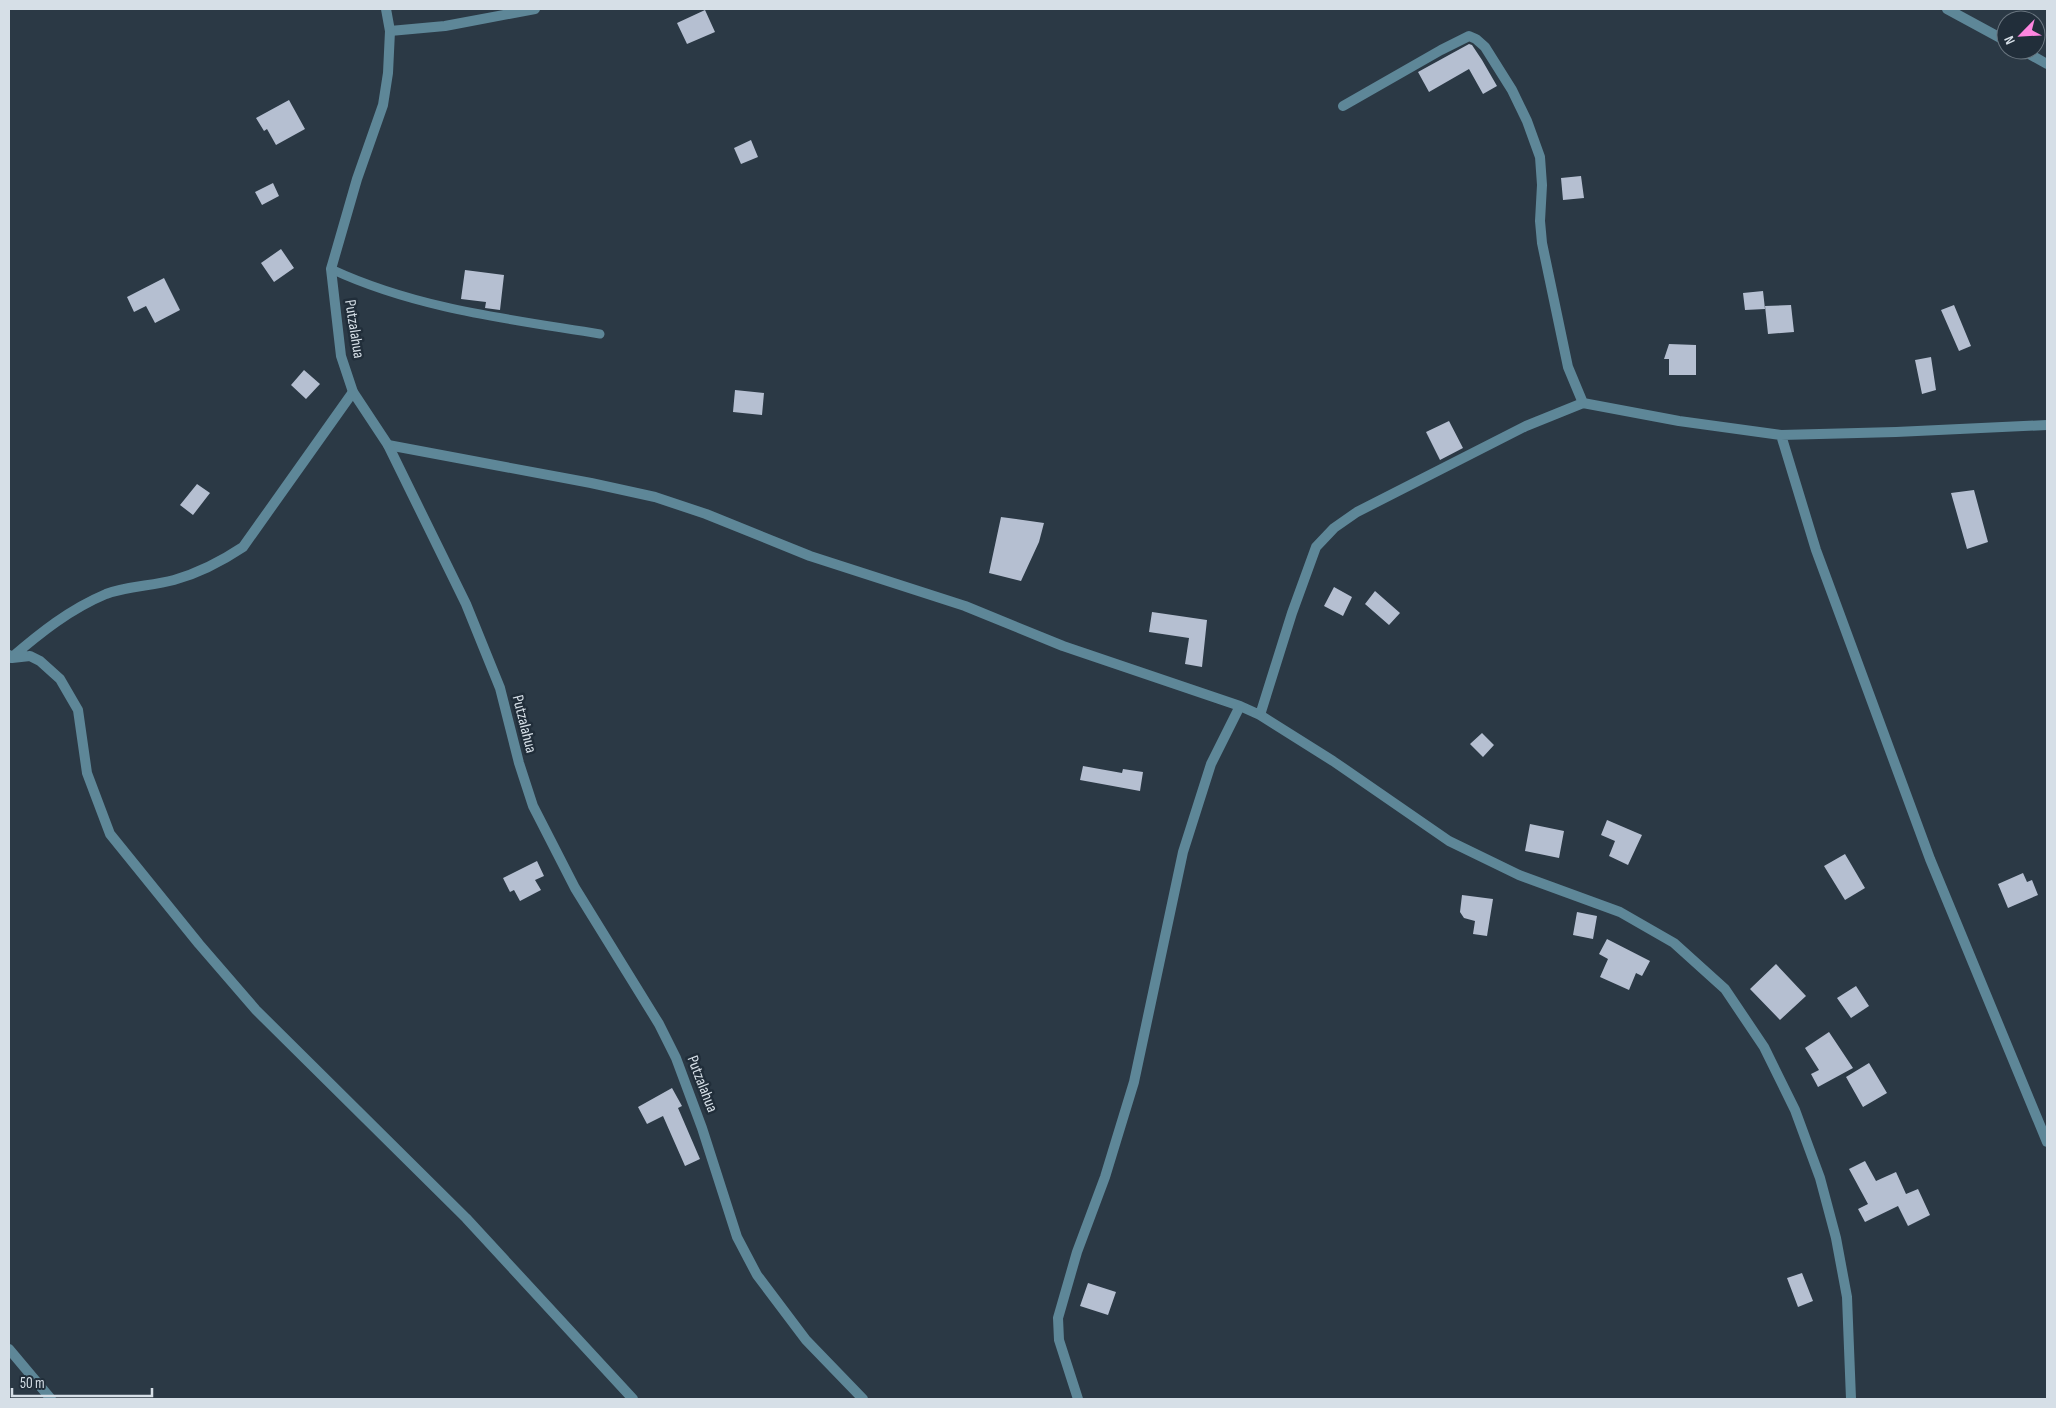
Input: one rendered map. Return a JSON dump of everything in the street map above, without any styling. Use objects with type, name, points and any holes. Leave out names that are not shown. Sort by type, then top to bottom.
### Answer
[{"type":"street","name":"Putzalahua","points":[[386,9],[390,31],[388,73],[382,105],[357,179],[331,269],[341,356],[353,392],[388,445],[466,604],[496,680],[518,763],[533,806],[575,888],[659,1024],[676,1058],[702,1128],[737,1237],[757,1275],[806,1340],[863,1399]]},
{"type":"street","points":[[390,31],[445,26],[535,9]]},
{"type":"street","points":[[1947,9],[1996,36]]},
{"type":"street","points":[[1343,106],[1469,36],[1485,47],[1512,90],[1527,121],[1540,157],[1542,243],[1568,367],[1583,403]]},
{"type":"street","points":[[10,658],[45,629],[108,593],[174,580],[220,562],[243,547],[353,392]]},
{"type":"street","points":[[1260,715],[1292,613],[1316,546],[1334,528],[1358,512],[1526,426],[1583,403],[1679,421],[1781,435],[2047,425]]},
{"type":"street","points":[[1781,435],[1816,550],[1930,859],[2047,1142]]},
{"type":"street","points":[[388,445],[591,483],[655,498],[706,514],[810,556],[965,606],[1063,646],[1240,706],[1260,715],[1333,761],[1449,841],[1519,875],[1620,912],[1674,943],[1725,989],[1764,1047],[1795,1110],[1820,1178],[1836,1238],[1847,1296],[1851,1399]]},
{"type":"street","points":[[10,658],[30,656],[40,661],[60,679],[78,710],[87,773],[110,834],[199,944],[256,1010],[466,1218],[633,1399]]},
{"type":"street","points":[[1078,1399],[1059,1340],[1058,1318],[1077,1252],[1105,1177],[1134,1082],[1183,852],[1211,764],[1240,706]]},
{"type":"street","points":[[9,1350],[51,1399]]},
{"type":"lane","points":[[331,269],[400,296],[438,306],[600,334]]},
{"type":"building","points":[[705,10],[715,32],[687,44],[677,23]]},
{"type":"building","points":[[1469,44],[1472,45],[1482,60],[1497,86],[1483,94],[1469,69],[1429,92],[1418,72]]},
{"type":"building","points":[[289,100],[305,129],[276,145],[267,129],[264,131],[256,118]]},
{"type":"building","points":[[751,140],[758,157],[741,164],[734,148]]},
{"type":"building","points":[[1581,176],[1584,198],[1563,200],[1561,178]]},
{"type":"building","points":[[273,183],[279,196],[262,205],[255,192]]},
{"type":"building","points":[[281,249],[294,268],[274,282],[261,263]]},
{"type":"building","points":[[465,270],[504,275],[500,310],[485,308],[486,302],[461,299]]},
{"type":"building","points":[[164,278],[180,310],[155,323],[146,306],[134,312],[127,297]]},
{"type":"building","points":[[1763,291],[1765,309],[1745,310],[1743,293]]},
{"type":"building","points":[[1791,305],[1794,332],[1768,334],[1765,306]]},
{"type":"building","points":[[1954,305],[1971,346],[1959,351],[1941,310]]},
{"type":"building","points":[[1669,344],[1696,345],[1696,375],[1669,375],[1669,359],[1664,359]]},
{"type":"building","points":[[1931,357],[1936,390],[1922,394],[1915,360]]},
{"type":"building","points":[[304,370],[320,384],[306,399],[291,385]]},
{"type":"building","points":[[735,390],[764,393],[762,415],[733,412]]},
{"type":"building","points":[[1449,421],[1463,448],[1440,460],[1426,432]]},
{"type":"building","points":[[197,484],[210,493],[193,515],[180,505]]},
{"type":"building","points":[[1974,490],[1988,542],[1967,549],[1951,493]]},
{"type":"building","points":[[1001,517],[1044,523],[1039,542],[1021,581],[989,573]]},
{"type":"building","points":[[1334,587],[1352,597],[1343,616],[1324,606]]},
{"type":"building","points":[[1375,591],[1400,613],[1389,625],[1365,604]]},
{"type":"building","points":[[1152,612],[1207,620],[1202,667],[1185,664],[1189,638],[1149,632]]},
{"type":"building","points":[[1482,733],[1494,745],[1483,757],[1470,744]]},
{"type":"building","points":[[1083,766],[1122,773],[1123,769],[1143,772],[1140,791],[1080,780]]},
{"type":"building","points":[[1607,820],[1642,835],[1628,865],[1609,856],[1615,841],[1601,835]]},
{"type":"building","points":[[1530,824],[1564,831],[1559,858],[1525,851]]},
{"type":"building","points":[[1845,854],[1865,888],[1845,900],[1824,866]]},
{"type":"building","points":[[537,861],[544,876],[535,880],[541,890],[520,901],[514,890],[510,892],[503,878]]},
{"type":"building","points":[[2023,873],[2027,882],[2032,880],[2038,895],[2008,908],[1998,884]]},
{"type":"building","points":[[1462,895],[1493,899],[1487,936],[1473,934],[1475,921],[1464,918],[1460,912]]},
{"type":"building","points":[[1577,912],[1597,916],[1593,939],[1573,935]]},
{"type":"building","points":[[1607,939],[1650,961],[1642,976],[1636,973],[1629,990],[1600,977],[1608,959],[1599,954]]},
{"type":"building","points":[[1776,964],[1806,996],[1780,1020],[1750,989]]},
{"type":"building","points":[[1856,986],[1869,1006],[1851,1018],[1837,998]]},
{"type":"building","points":[[1829,1032],[1853,1068],[1818,1087],[1811,1074],[1819,1070],[1805,1048]]},
{"type":"building","points":[[1869,1063],[1887,1093],[1863,1107],[1846,1077]]},
{"type":"building","points":[[672,1088],[682,1106],[678,1108],[700,1159],[685,1166],[663,1116],[647,1124],[638,1107]]},
{"type":"building","points":[[1865,1161],[1876,1181],[1896,1172],[1906,1194],[1918,1189],[1930,1215],[1908,1226],[1898,1206],[1865,1222],[1858,1209],[1868,1204],[1849,1169]]},
{"type":"building","points":[[1802,1273],[1813,1301],[1798,1307],[1787,1278]]},
{"type":"building","points":[[1088,1283],[1116,1292],[1108,1315],[1080,1306]]}]
